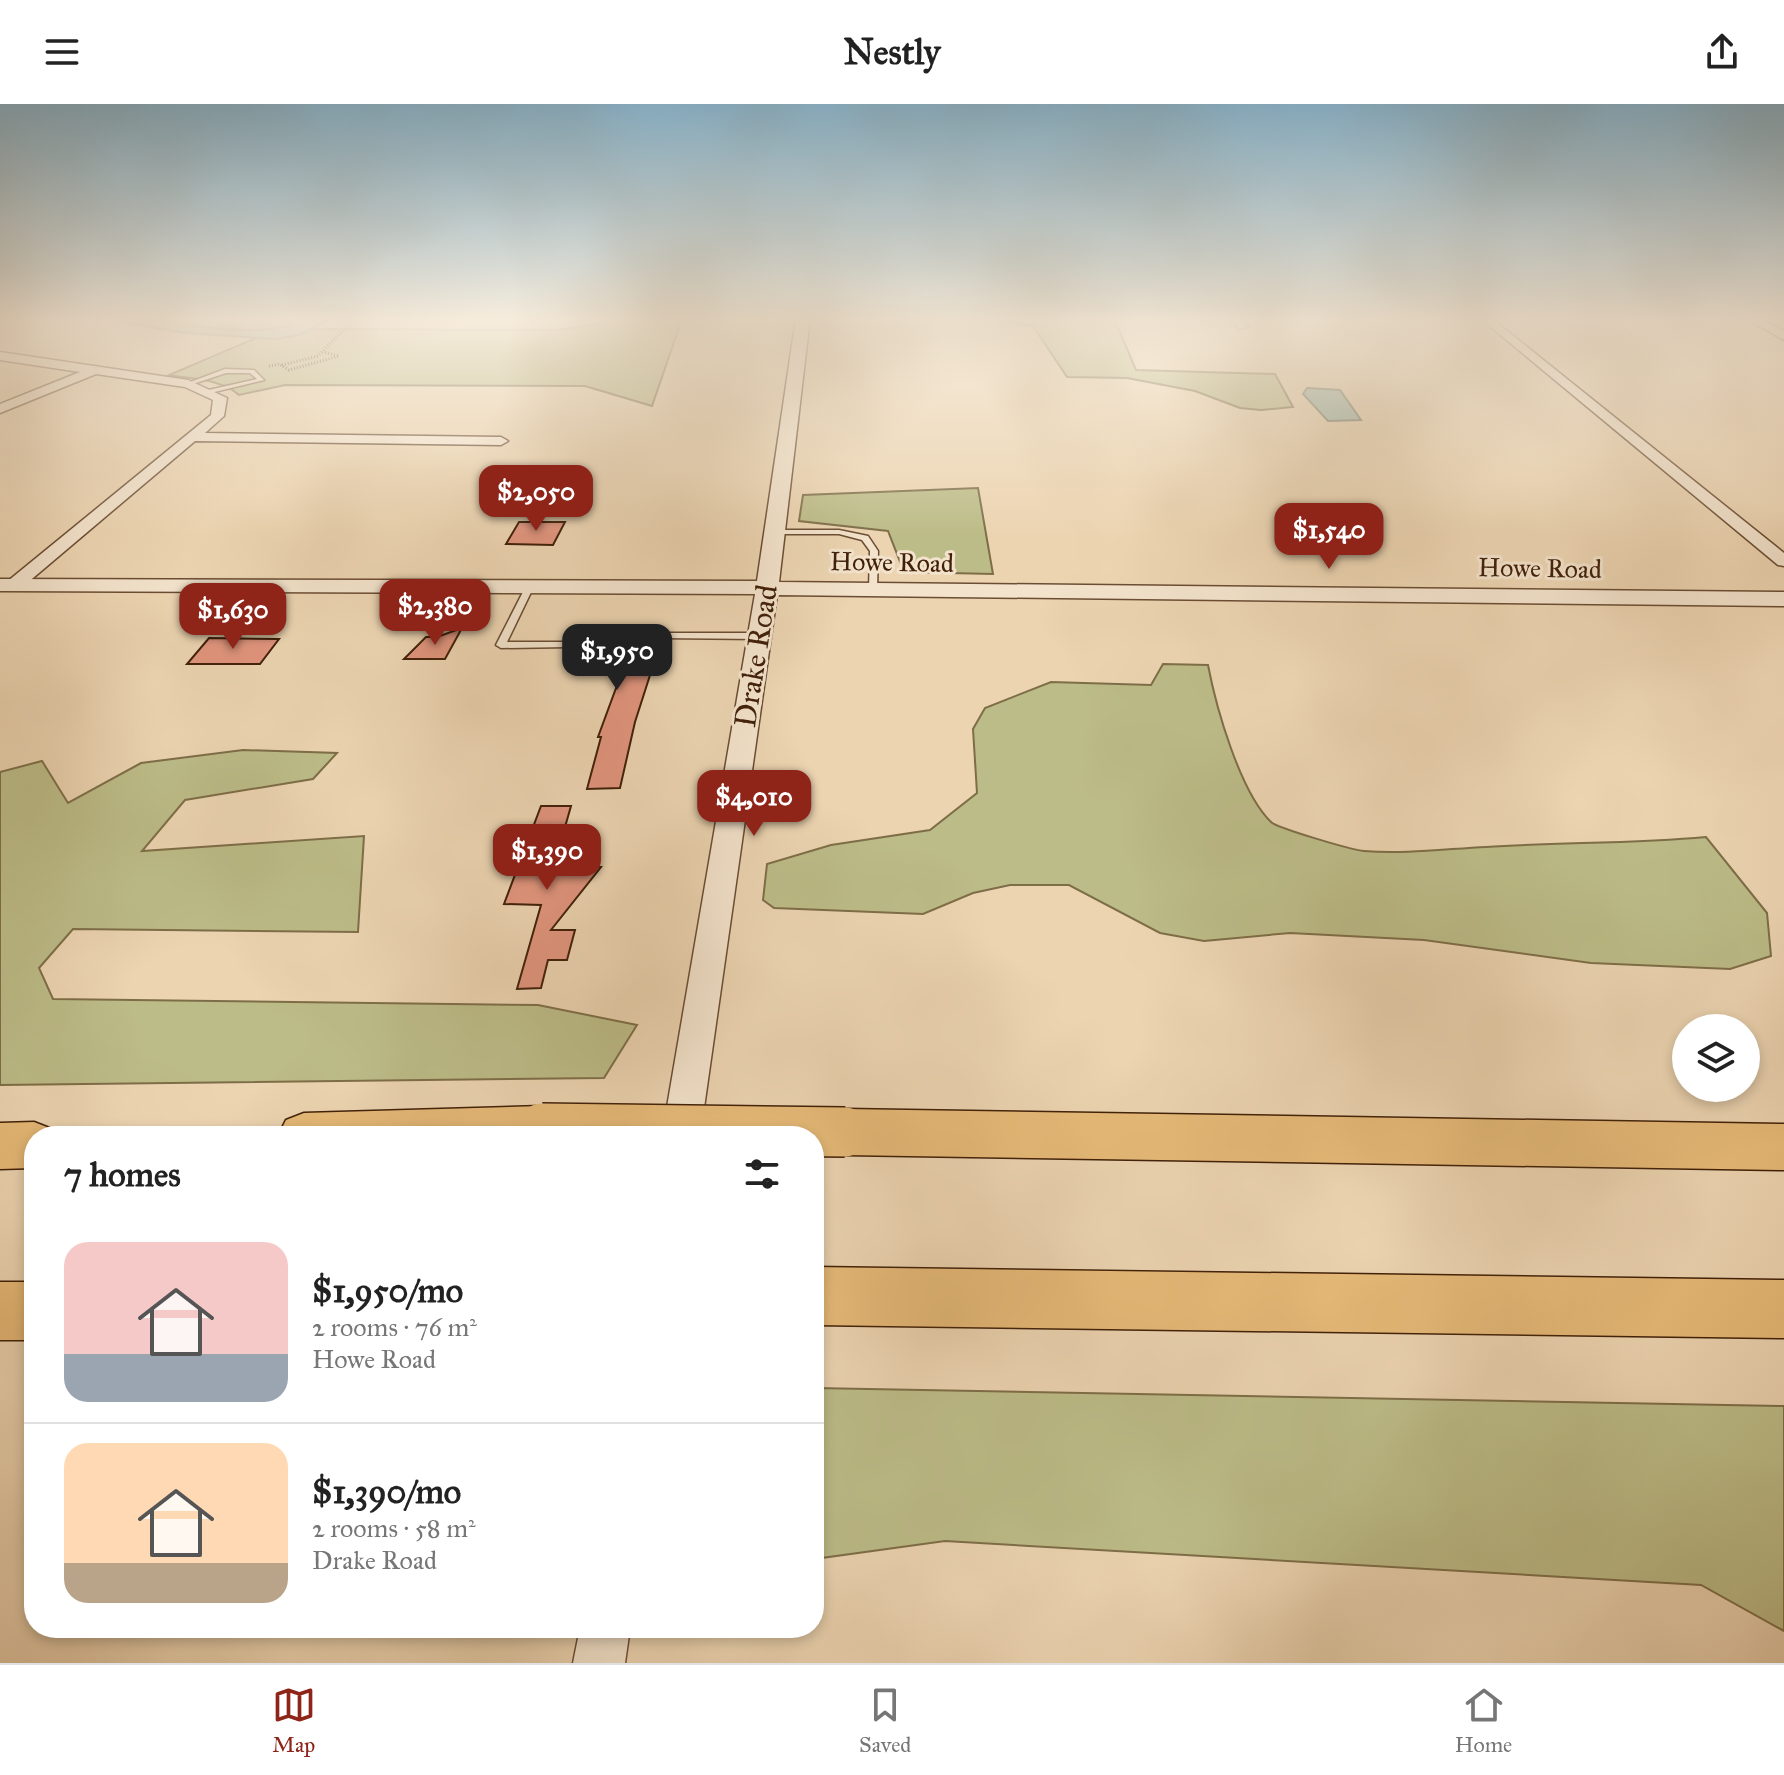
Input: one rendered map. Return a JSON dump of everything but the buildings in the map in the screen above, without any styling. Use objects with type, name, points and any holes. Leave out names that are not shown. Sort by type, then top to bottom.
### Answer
[{"type":"highway","points":[[824,1132],[1784,1147]]},
{"type":"highway","points":[[0,1146],[24,1145]]},
{"type":"highway","points":[[825,1296],[1784,1309]]},
{"type":"highway","points":[[0,1311],[24,1311]]},
{"type":"street","points":[[0,409],[45,391]]},
{"type":"street","points":[[7,585],[217,416],[220,398],[203,391]]},
{"type":"street","name":"Drake Road","points":[[683,1126],[767,588],[793,391]]},
{"type":"street","points":[[1575,391],[1784,561]]},
{"type":"street","points":[[192,437],[501,441]]},
{"type":"street","name":"Howe Road","points":[[7,585],[767,588],[1784,599]]},
{"type":"street","points":[[599,1663],[603,1638]]},
{"type":"lane","points":[[206,392],[212,391]]},
{"type":"lane","points":[[774,532],[839,532],[865,538],[874,551],[873,589]]},
{"type":"lane","points":[[529,588],[501,645],[565,645]]},
{"type":"lane","points":[[664,636],[759,636]]},
{"type":"green space","points":[[233,391],[259,391],[239,395]]},
{"type":"green space","points":[[601,391],[657,391],[652,406]]},
{"type":"green space","points":[[1195,391],[1284,391],[1293,407],[1240,408]]},
{"type":"green space","points":[[978,488],[993,574],[904,572],[888,531],[799,521],[803,495]]},
{"type":"green space","points":[[1163,664],[1208,665],[1223,725],[1240,770],[1260,808],[1276,825],[1345,847],[1379,852],[1706,837],[1767,913],[1771,956],[1730,969],[1591,963],[1424,940],[1290,933],[1204,941],[1160,933],[1069,885],[1010,885],[973,893],[923,914],[774,908],[763,900],[767,864],[831,845],[930,830],[977,793],[973,729],[985,708],[1051,682],[1151,685]]},
{"type":"green space","points":[[243,750],[337,753],[313,779],[185,800],[142,851],[364,836],[358,932],[73,929],[39,968],[53,999],[538,1005],[637,1025],[604,1078],[0,1085],[0,772],[42,761],[68,803],[141,763]]},
{"type":"green space","points":[[824,1388],[1784,1406],[1784,1631],[1701,1585],[945,1541],[824,1558]]},
{"type":"water","points":[[1305,391],[1341,391],[1361,420],[1328,421],[1303,394]]}]
